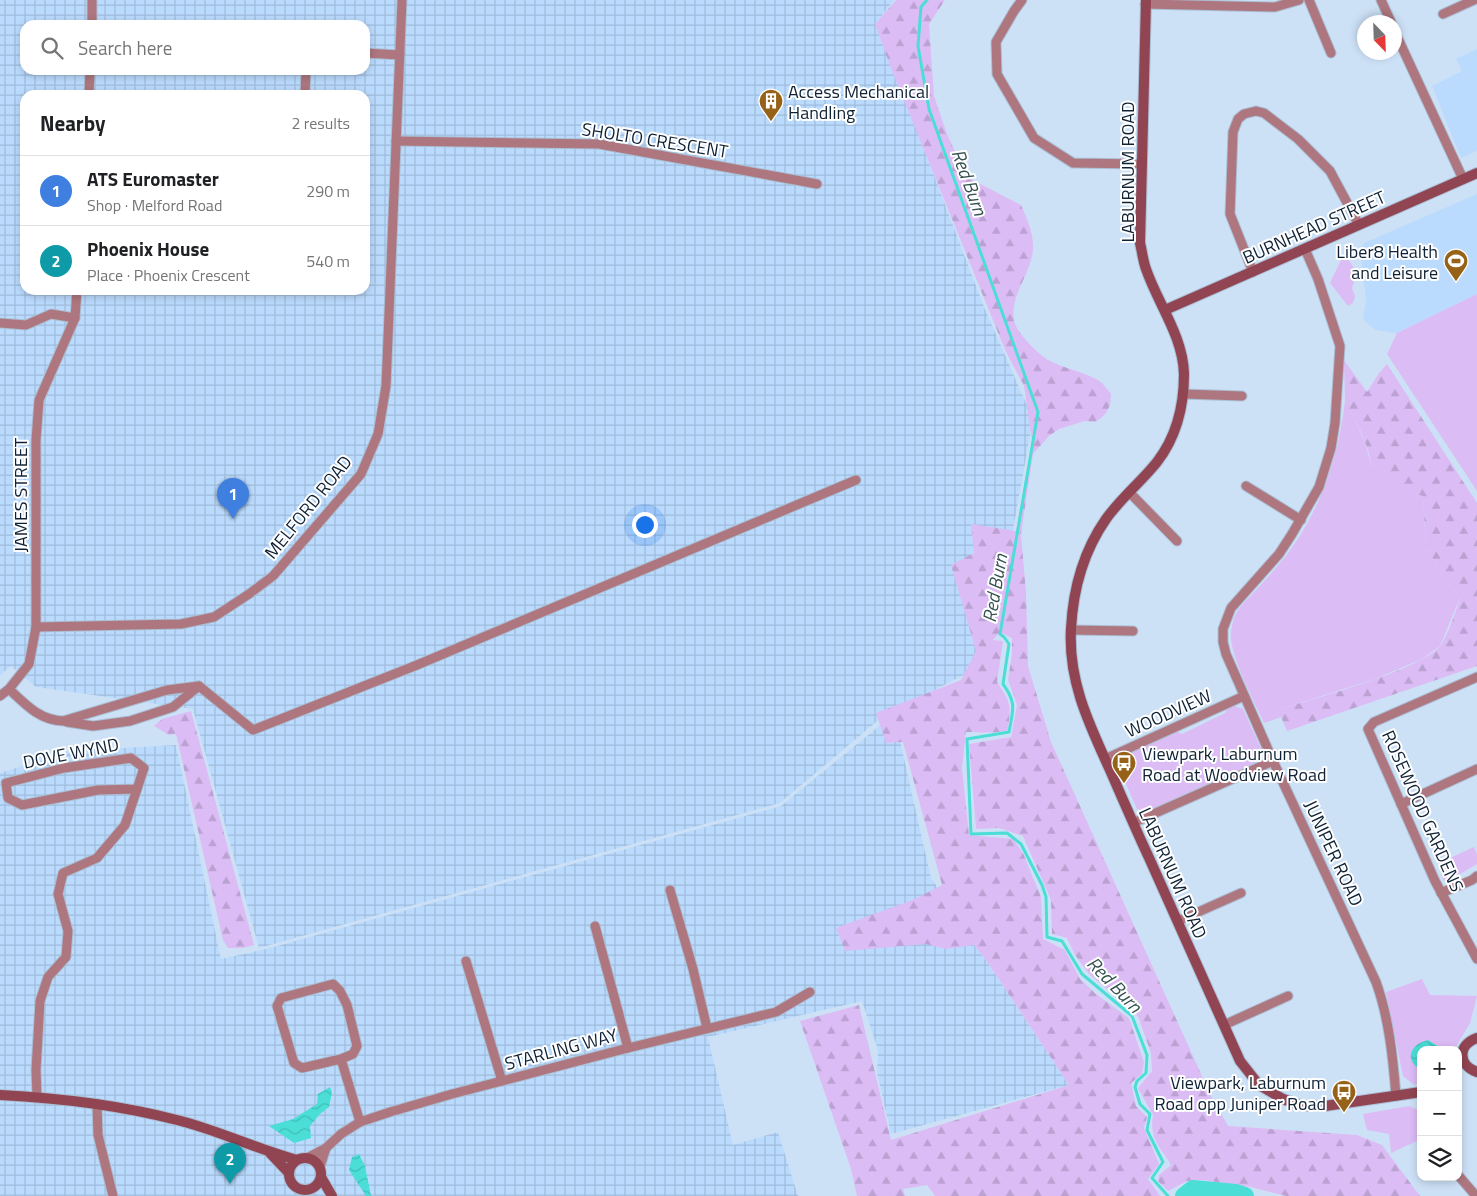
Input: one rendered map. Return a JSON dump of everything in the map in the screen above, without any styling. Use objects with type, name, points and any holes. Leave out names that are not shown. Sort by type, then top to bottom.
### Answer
[{"type":"street","points":[[92,0],[92,20]]},
{"type":"street","name":"MELFORD ROAD","points":[[36,626],[181,624],[214,617],[272,576],[361,474],[378,434],[386,386],[402,0]]},
{"type":"street","points":[[1022,0],[996,42],[997,74],[1034,138],[1073,163],[1141,164]]},
{"type":"street","points":[[1146,2],[1275,7],[1299,0]]},
{"type":"street","points":[[1309,0],[1331,53]]},
{"type":"street","points":[[1380,0],[1388,15]]},
{"type":"street","points":[[1443,14],[1474,0]]},
{"type":"street","name":"LABURNUM ROAD","points":[[1146,2],[1140,242],[1146,268],[1180,350],[1184,371],[1184,394],[1182,412],[1172,437],[1157,462],[1107,518],[1092,542],[1081,569],[1075,590],[1071,630],[1075,686],[1104,759],[1240,1061],[1259,1085],[1283,1099],[1302,1106],[1324,1106],[1417,1093]]},
{"type":"street","points":[[1402,47],[1463,179]]},
{"type":"street","points":[[370,53],[400,55]]},
{"type":"street","points":[[89,90],[90,75]]},
{"type":"street","points":[[305,90],[306,75]]},
{"type":"street","points":[[1253,272],[1230,214],[1233,132],[1238,119],[1244,114],[1256,111],[1264,113],[1298,138],[1330,171],[1359,225]]},
{"type":"street","name":"SHOLTO CRESCENT","points":[[396,141],[599,144],[817,184]]},
{"type":"street","name":"BURNHEAD STREET","points":[[1165,310],[1477,173]]},
{"type":"street","name":"JUNIPER ROAD","points":[[1305,249],[1318,278],[1340,346],[1335,423],[1331,448],[1319,487],[1301,520],[1279,554],[1230,608],[1223,629],[1223,642],[1226,654],[1273,761],[1378,988],[1392,1055],[1396,1096]]},
{"type":"street","name":"JAMES STREET","points":[[0,696],[9,689],[29,664],[36,626],[36,440],[39,400],[75,318],[77,295]]},
{"type":"street","points":[[0,322],[26,325],[50,314],[75,318]]},
{"type":"street","points":[[1184,394],[1242,396]]},
{"type":"street","points":[[63,721],[168,690],[199,686],[253,730],[435,658],[856,480]]},
{"type":"street","points":[[1246,486],[1301,520]]},
{"type":"street","points":[[1129,492],[1177,541]]},
{"type":"street","points":[[1071,630],[1134,631]]},
{"type":"street","name":"ROSEWOOD GARDENS","points":[[1477,677],[1374,722],[1369,726],[1369,734],[1441,893],[1477,959]]},
{"type":"street","points":[[9,689],[32,712],[53,721],[94,726],[130,721],[173,707],[199,686]]},
{"type":"street","name":"WOODVIEW","points":[[1104,759],[1244,696]]},
{"type":"street","name":"DOVE WYND","points":[[38,1097],[36,1070],[40,1001],[48,977],[66,957],[68,931],[58,894],[63,873],[97,858],[125,825],[138,789],[144,768],[130,758],[64,768],[6,782],[8,798],[22,805],[98,790],[138,789]]},
{"type":"street","points":[[1133,823],[1273,761]]},
{"type":"street","points":[[1401,804],[1477,769]]},
{"type":"street","points":[[1441,893],[1477,876]]},
{"type":"street","points":[[670,890],[693,969],[707,1028]]},
{"type":"street","points":[[1178,921],[1242,893]]},
{"type":"street","points":[[595,926],[628,1048]]},
{"type":"street","points":[[466,961],[502,1081]]},
{"type":"street","points":[[332,984],[340,992],[347,1005],[356,1046],[353,1054],[341,1059],[302,1068],[294,1063],[277,1006],[281,998],[332,984]]},
{"type":"street","name":"STARLING WAY","points":[[302,1159],[326,1148],[341,1134],[360,1122],[502,1081],[776,1012],[810,992]]},
{"type":"street","points":[[1224,1025],[1288,996]]},
{"type":"street","points":[[1462,1058],[1464,1047],[1468,1042],[1477,1038]]},
{"type":"street","points":[[341,1059],[360,1122]]},
{"type":"street","points":[[1462,1066],[1477,1072]]},
{"type":"street","points":[[0,1095],[38,1097],[97,1104],[178,1120],[269,1152],[314,1161],[332,1196]]},
{"type":"street","points":[[97,1104],[98,1136],[113,1196]]},
{"type":"street","points":[[269,1152],[289,1173],[291,1182],[299,1190],[304,1191],[317,1185],[326,1148]]},
{"type":"street","points":[[289,1173],[293,1164],[302,1159]]},
{"type":"street","points":[[1462,1179],[1476,1196]]},
{"type":"street","points":[[314,1188],[332,1196]]},
{"type":"shaded area","points":[[0,0],[894,0],[876,23],[984,307],[1033,419],[989,662],[882,717],[780,803],[259,948],[193,709],[36,687],[11,666],[0,675]]},
{"type":"shaded area","points":[[1477,49],[1477,151],[1461,158],[1432,86],[1462,71],[1456,59]]},
{"type":"shaded area","points":[[1477,194],[1477,294],[1397,333],[1375,330],[1363,319],[1366,300],[1360,250],[1364,243]]},
{"type":"shaded area","points":[[894,714],[931,878],[1069,1085],[891,1134],[877,1073],[878,1050],[862,1001],[708,1037],[733,1145],[778,1132],[798,1196],[0,1196],[0,773],[70,751],[176,745],[221,959],[270,948],[781,806]]},
{"type":"green space","points":[[896,0],[945,0],[929,24],[934,96],[947,134],[967,177],[1021,205],[1028,221],[1033,249],[1013,310],[1018,330],[1048,360],[1098,380],[1111,394],[1110,405],[1101,418],[1095,422],[1085,421],[1059,429],[1049,436],[1033,454],[1021,534],[1026,593],[1028,666],[1051,742],[1211,1096],[1228,1126],[1357,1135],[1382,1145],[1420,1196],[1286,1196],[1251,1187],[1202,1180],[1187,1181],[1168,1191],[1158,1181],[1159,1175],[1171,1165],[1156,1142],[1152,1124],[1153,1115],[1138,1088],[1152,1071],[1151,1053],[1139,1019],[1134,1011],[1089,974],[1075,955],[1067,938],[1052,934],[1051,900],[1023,836],[999,828],[976,829],[969,744],[1011,737],[1017,705],[1008,680],[1012,654],[1012,638],[1000,632],[993,640],[1003,641],[997,682],[1009,704],[1008,730],[966,732],[962,768],[969,835],[1013,839],[1023,853],[1041,897],[1043,939],[1065,950],[1080,979],[1096,994],[1129,1018],[1144,1062],[1142,1074],[1131,1083],[1136,1106],[1147,1117],[1144,1128],[1159,1164],[1148,1179],[1160,1196],[935,1196],[927,1185],[903,1189],[905,1196],[857,1196],[851,1169],[800,1021],[859,1005],[891,1140],[1069,1085],[986,960],[974,945],[946,949],[926,944],[845,951],[836,928],[915,899],[942,885],[903,742],[886,743],[876,713],[961,680],[976,651],[951,565],[974,553],[971,524],[1016,531],[1032,441],[1024,386],[1005,350],[892,71],[875,24]]},
{"type":"green space","points":[[1348,259],[1354,268],[1351,273],[1355,279],[1352,288],[1355,296],[1353,303],[1348,306],[1330,283],[1341,260]]},
{"type":"green space","points":[[1477,294],[1477,491],[1387,354],[1397,333]]},
{"type":"green space","points":[[1344,360],[1367,392],[1387,364],[1477,503],[1477,666],[1287,731],[1281,717],[1281,709],[1341,691],[1391,673],[1431,654],[1444,640],[1460,598],[1443,577],[1426,546],[1423,496],[1406,491],[1379,465],[1371,466],[1369,453],[1361,432],[1345,401]]},
{"type":"green space","points":[[1345,401],[1364,440],[1371,466],[1379,465],[1406,491],[1423,495],[1426,546],[1443,577],[1460,598],[1440,646],[1422,659],[1375,679],[1281,709],[1281,717],[1264,723],[1233,652],[1231,631],[1234,618],[1242,605],[1289,552],[1313,513],[1334,458]]},
{"type":"green space","points":[[1234,706],[1243,709],[1263,753],[1259,761],[1146,812],[1137,809],[1117,764],[1120,758],[1176,731],[1182,734],[1225,713],[1227,709]]},
{"type":"green space","points":[[191,711],[254,945],[243,948],[228,948],[223,940],[176,734],[169,735],[154,726],[162,719]]},
{"type":"green space","points":[[1474,847],[1477,855],[1477,864],[1460,874],[1458,879],[1450,882],[1444,881],[1439,863]]},
{"type":"green space","points":[[1422,979],[1430,995],[1477,996],[1470,1023],[1456,1046],[1417,1046],[1417,1084],[1414,1085],[1403,1076],[1386,992]]},
{"type":"green space","points":[[1409,1106],[1417,1109],[1417,1141],[1391,1153],[1389,1134],[1367,1130],[1363,1114]]},
{"type":"water","points":[[1428,1040],[1437,1046],[1417,1046],[1417,1067],[1412,1061],[1411,1052],[1417,1045]]},
{"type":"water","points":[[330,1087],[332,1092],[329,1107],[310,1126],[311,1138],[294,1143],[269,1126],[293,1119],[317,1104],[318,1094]]},
{"type":"water","points":[[359,1154],[365,1166],[371,1196],[366,1196],[349,1170],[352,1157]]},
{"type":"waterway","name":"Red Burn","points":[[927,0],[921,7],[918,46],[929,109],[1038,412],[1000,634],[1009,644],[1003,684],[1012,702],[1012,718],[1009,732],[967,739],[971,834],[1007,833],[1021,844],[1042,885],[1046,897],[1047,937],[1062,941],[1082,974],[1132,1016],[1147,1055],[1146,1073],[1137,1081],[1135,1087],[1140,1104],[1150,1114],[1147,1130],[1163,1162],[1152,1178],[1168,1196]]},
{"type":"waterway","points":[[1184,1196],[1193,1189],[1236,1193],[1245,1196]]},
{"type":"place","name":"Access Mechanical Handling","points":[[771,122]]},
{"type":"place","name":"Liber8 Health and Leisure","points":[[1456,282]]},
{"type":"place","name":"ATS Euromaster","points":[[233,519]]},
{"type":"place","name":"Viewpark, Laburnum Road at Woodview Road","points":[[1124,784]]},
{"type":"place","name":"Viewpark, Laburnum Road opp Juniper Road","points":[[1344,1113]]},
{"type":"place","name":"Phoenix House","points":[[230,1184]]}]
